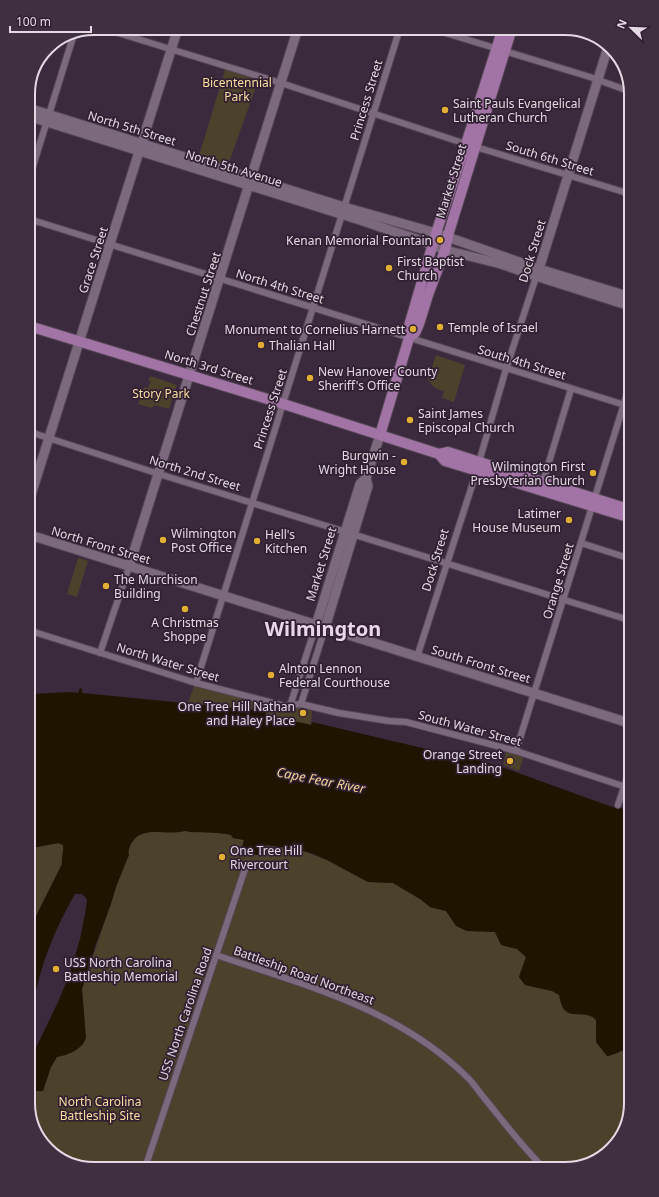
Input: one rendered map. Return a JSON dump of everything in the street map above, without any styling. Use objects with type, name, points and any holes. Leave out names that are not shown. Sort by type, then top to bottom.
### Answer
[{"type":"main road","name":"Market Street","points":[[409,338],[415,333],[419,324],[445,250],[471,145],[500,50],[502,35]]},
{"type":"main road","name":"Market Street","points":[[500,50],[508,35]]},
{"type":"main road","name":"Market Street","points":[[380,435],[409,338],[409,326],[432,245],[471,145]]},
{"type":"main road","name":"North 3rd Street","points":[[35,328],[284,404],[440,454],[445,460],[478,466]]},
{"type":"main road","points":[[478,466],[543,482],[624,515]]},
{"type":"main road","points":[[478,466],[594,502],[624,508]]},
{"type":"street","name":"South 6th Street","points":[[124,35],[281,83],[471,145],[624,192]]},
{"type":"street","name":"Grace Street","points":[[35,482],[176,35]]},
{"type":"street","name":"Chestnut Street","points":[[129,566],[251,182],[296,35]]},
{"type":"street","name":"Princess Street","points":[[196,683],[398,35]]},
{"type":"street","points":[[452,35],[624,89]]},
{"type":"street","points":[[35,160],[73,39]]},
{"type":"street","name":"Dock Street","points":[[417,657],[606,52]]},
{"type":"street","points":[[35,112],[48,118],[141,147]]},
{"type":"street","points":[[35,117],[48,118]]},
{"type":"street","name":"North 5th Street","points":[[141,147],[251,182]]},
{"type":"street","name":"North 5th Avenue","points":[[251,182],[343,210],[436,233],[537,272]]},
{"type":"street","name":"North 5th Avenue","points":[[343,210],[445,250],[537,272]]},
{"type":"street","name":"North 4th Street","points":[[35,221],[409,338]]},
{"type":"street","points":[[537,272],[624,295]]},
{"type":"street","points":[[537,272],[624,304]]},
{"type":"street","name":"South 4th Street","points":[[409,338],[624,405]]},
{"type":"street","points":[[543,482],[571,389]]},
{"type":"street","name":"Orange Street","points":[[516,751],[594,502],[624,412]]},
{"type":"street","name":"North 2nd Street","points":[[35,434],[159,474],[624,618]]},
{"type":"street","name":"Market Street","points":[[290,706],[320,626],[349,533],[368,486],[366,478],[380,435]]},
{"type":"street","name":"North Front Street","points":[[35,537],[320,626]]},
{"type":"street","points":[[581,543],[624,557]]},
{"type":"street","points":[[100,653],[129,566]]},
{"type":"street","name":"Market Street","points":[[301,704],[320,626]]},
{"type":"street","name":"South Front Street","points":[[320,626],[624,721]]},
{"type":"street","name":"North Water Street","points":[[35,632],[196,683],[285,706],[301,704]]},
{"type":"street","name":"South Water Street","points":[[301,704],[347,714],[389,721],[406,722],[516,751],[624,786]]},
{"type":"street","points":[[618,805],[624,793]]},
{"type":"street","name":"USS North Carolina Road","points":[[146,1162],[246,866]]},
{"type":"street","name":"Battleship Road Northeast","points":[[216,955],[363,1007],[393,1022],[416,1036],[433,1048],[468,1078],[538,1162]]},
{"type":"green space","name":"Bicentennial Park","points":[[226,67],[259,78],[227,168],[198,159]]},
{"type":"green space","points":[[436,355],[465,365],[454,402],[442,398],[444,391],[434,387],[428,379]]},
{"type":"green space","name":"Story Park","points":[[150,376],[177,385],[169,409],[154,405],[152,408],[138,404],[144,387],[148,388],[151,381],[148,381]]},
{"type":"green space","points":[[78,558],[88,561],[77,597],[67,594]]},
{"type":"green space","points":[[194,686],[286,708],[301,707],[312,711],[311,725],[266,715],[266,711],[188,703]]},
{"type":"green space","points":[[506,752],[524,757],[519,771],[503,765]]},
{"type":"green space","name":"North Carolina Battleship Site","points":[[152,831],[224,833],[231,835],[233,838],[244,840],[241,851],[248,853],[265,845],[300,850],[327,860],[368,882],[393,883],[420,899],[430,907],[446,911],[456,926],[467,931],[495,932],[501,945],[517,949],[526,957],[519,977],[525,985],[552,991],[559,995],[562,1006],[566,1012],[588,1015],[596,1020],[596,1042],[607,1056],[624,1050],[624,1103],[621,1122],[614,1136],[604,1147],[588,1158],[565,1162],[90,1162],[75,1159],[58,1150],[47,1139],[39,1126],[36,1115],[35,1091],[43,1091],[51,1067],[57,1057],[66,1055],[85,1026],[82,989],[128,852],[131,844],[137,836]]},
{"type":"green space","points":[[58,843],[63,845],[62,864],[35,918],[35,847]]},
{"type":"water","name":"Cape Fear River","points":[[80,688],[82,689],[82,693],[266,711],[266,715],[311,725],[312,722],[452,755],[465,754],[479,757],[479,760],[612,807],[624,809],[624,1050],[607,1056],[596,1042],[596,1020],[588,1015],[566,1012],[562,1006],[559,995],[552,991],[525,985],[519,977],[526,957],[517,949],[501,945],[495,932],[467,931],[456,926],[446,911],[430,907],[420,899],[393,883],[368,882],[327,860],[300,850],[266,845],[263,852],[257,855],[242,852],[244,840],[233,838],[231,835],[185,831],[173,833],[153,832],[140,835],[135,838],[131,844],[129,855],[96,944],[82,989],[86,1038],[78,1049],[66,1055],[57,1057],[51,1067],[43,1091],[35,1091],[35,1050],[70,973],[80,939],[87,900],[82,894],[75,894],[61,920],[49,948],[35,995],[35,918],[62,864],[63,845],[58,843],[35,847],[35,694],[78,693]]},
{"type":"place","name":"Saint Pauls Evangelical Lutheran Church","points":[[445,110]]},
{"type":"place","name":"Kenan Memorial Fountain","points":[[440,240]]},
{"type":"place","name":"First Baptist Church","points":[[389,268]]},
{"type":"place","name":"Temple of Israel","points":[[440,327]]},
{"type":"place","name":"Monument to Cornelius Harnett","points":[[413,329]]},
{"type":"place","name":"Thalian Hall","points":[[261,345]]},
{"type":"place","name":"New Hanover County Sheriff's Office","points":[[310,378]]},
{"type":"place","name":"Saint James Episcopal Church","points":[[410,420]]},
{"type":"place","name":"Burgwin - Wright House","points":[[404,462]]},
{"type":"place","name":"Wilmington First Presbyterian Church","points":[[593,473]]},
{"type":"place","name":"Latimer House Museum","points":[[569,520]]},
{"type":"place","name":"Wilmington Post Office","points":[[163,540]]},
{"type":"place","name":"Hell's Kitchen","points":[[257,541]]},
{"type":"place","name":"The Murchison Building","points":[[106,586]]},
{"type":"place","name":"A Christmas Shoppe","points":[[185,609]]},
{"type":"place","name":"Alnton Lennon Federal Courthouse","points":[[271,675]]},
{"type":"place","name":"One Tree Hill Nathan and Haley Place","points":[[303,713]]},
{"type":"place","name":"Orange Street Landing","points":[[510,761]]},
{"type":"place","name":"One Tree Hill Rivercourt","points":[[222,857]]},
{"type":"place","name":"USS North Carolina Battleship Memorial","points":[[56,969]]},
{"type":"district","name":"Wilmington","points":[[323,628]]}]
